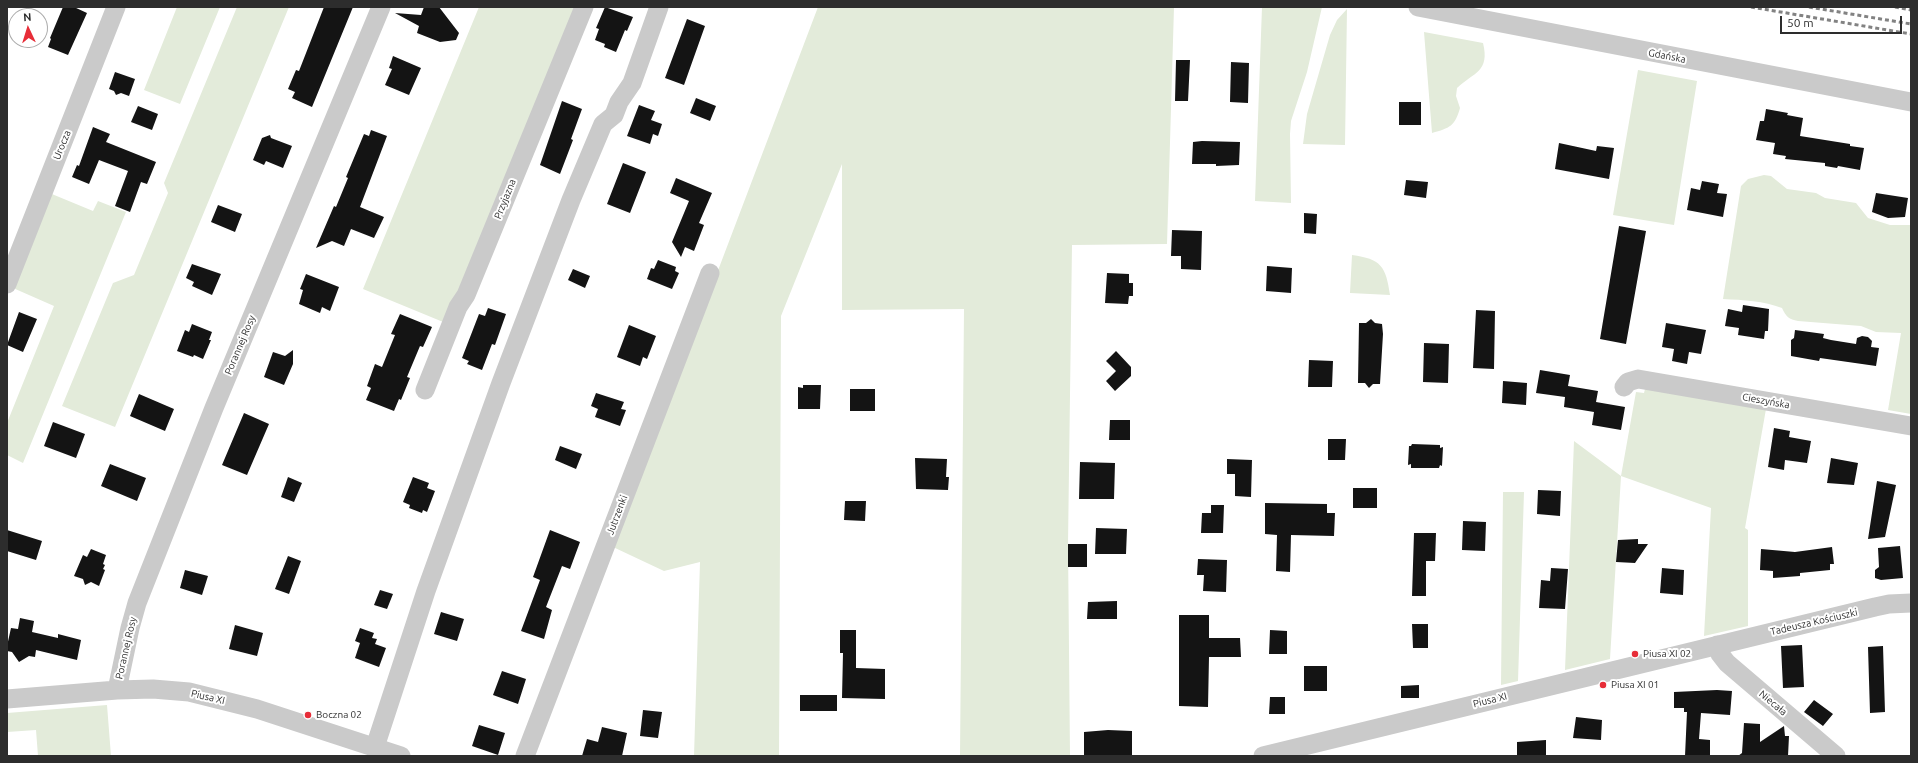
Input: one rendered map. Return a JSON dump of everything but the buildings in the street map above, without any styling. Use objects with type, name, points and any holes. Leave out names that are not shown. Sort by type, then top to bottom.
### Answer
[{"type":"street","name":"Urocza","points":[[7,284],[116,7]]},
{"type":"street","name":"Porannej Rosy","points":[[117,690],[124,653],[137,603],[214,408],[381,7]]},
{"type":"street","name":"Przyjazna","points":[[425,390],[458,307],[466,295],[584,7]]},
{"type":"street","points":[[375,747],[426,591],[504,376],[563,222],[603,124],[614,114],[619,102],[632,83],[659,7]]},
{"type":"street","name":"Gdańska","points":[[1420,7],[1911,102]]},
{"type":"street","name":"Jutrzenki","points":[[525,756],[710,273]]},
{"type":"street","name":"Cieszyńska","points":[[1624,386],[1628,382],[1638,379],[1911,426]]},
{"type":"street","name":"Tadeusza Kościuszki","points":[[1717,645],[1889,604],[1911,603]]},
{"type":"street","name":"Piusa XI","points":[[1263,756],[1717,645]]},
{"type":"street","name":"Niecała","points":[[1717,645],[1720,654],[1726,663],[1836,756]]},
{"type":"street","name":"Piusa XI","points":[[7,698],[117,690],[153,689],[189,692],[220,699],[401,756]]},
{"type":"green space","points":[[177,7],[220,7],[180,104],[144,90]]},
{"type":"green space","points":[[237,7],[289,7],[115,427],[62,406],[113,283],[134,275],[168,193],[164,183]]},
{"type":"green space","points":[[479,7],[576,7],[448,324],[363,289]]},
{"type":"green space","points":[[818,7],[1174,7],[1167,244],[1072,245],[1068,544],[1070,756],[960,756],[964,309],[842,310],[842,164],[781,316],[779,756],[694,756],[700,562],[664,571],[613,547]]},
{"type":"green space","points":[[1262,7],[1322,7],[1307,72],[1291,121],[1291,203],[1255,201]]},
{"type":"green space","points":[[1347,9],[1345,145],[1303,144],[1307,114],[1330,35],[1337,20]]},
{"type":"green space","points":[[1424,32],[1483,43],[1485,53],[1482,66],[1479,70],[1457,88],[1456,96],[1460,108],[1454,123],[1443,130],[1432,133]]},
{"type":"green space","points":[[1638,70],[1697,81],[1674,225],[1613,215]]},
{"type":"green space","points":[[1764,175],[1771,176],[1787,189],[1816,193],[1825,198],[1856,203],[1868,218],[1890,225],[1911,225],[1911,414],[1888,410],[1901,333],[1876,332],[1861,326],[1798,321],[1788,317],[1782,308],[1753,301],[1723,299],[1741,186],[1748,179]]},
{"type":"green space","points":[[47,192],[93,211],[98,201],[126,212],[23,463],[7,455],[7,423],[54,306],[13,288]]},
{"type":"green space","points":[[1352,255],[1370,259],[1380,266],[1384,271],[1390,295],[1350,293]]},
{"type":"green space","points":[[1645,389],[1766,409],[1745,528],[1748,530],[1748,626],[1704,636],[1711,508],[1621,476],[1636,392],[1644,393]]},
{"type":"green space","points":[[1574,441],[1621,476],[1610,659],[1565,670]]},
{"type":"green space","points":[[1503,492],[1524,492],[1518,681],[1501,685]]},
{"type":"green space","points":[[107,705],[111,756],[38,756],[36,730],[7,732],[7,713]]},
{"type":"railway","points":[[1751,7],[1911,34]]},
{"type":"railway","points":[[1809,7],[1911,24]]},
{"type":"railway","points":[[1895,7],[1911,10]]},
{"type":"place","name":"Piusa XI 02","points":[[1635,654]]},
{"type":"place","name":"Piusa XI 01","points":[[1603,685]]},
{"type":"place","name":"Boczna 02","points":[[308,715]]}]
